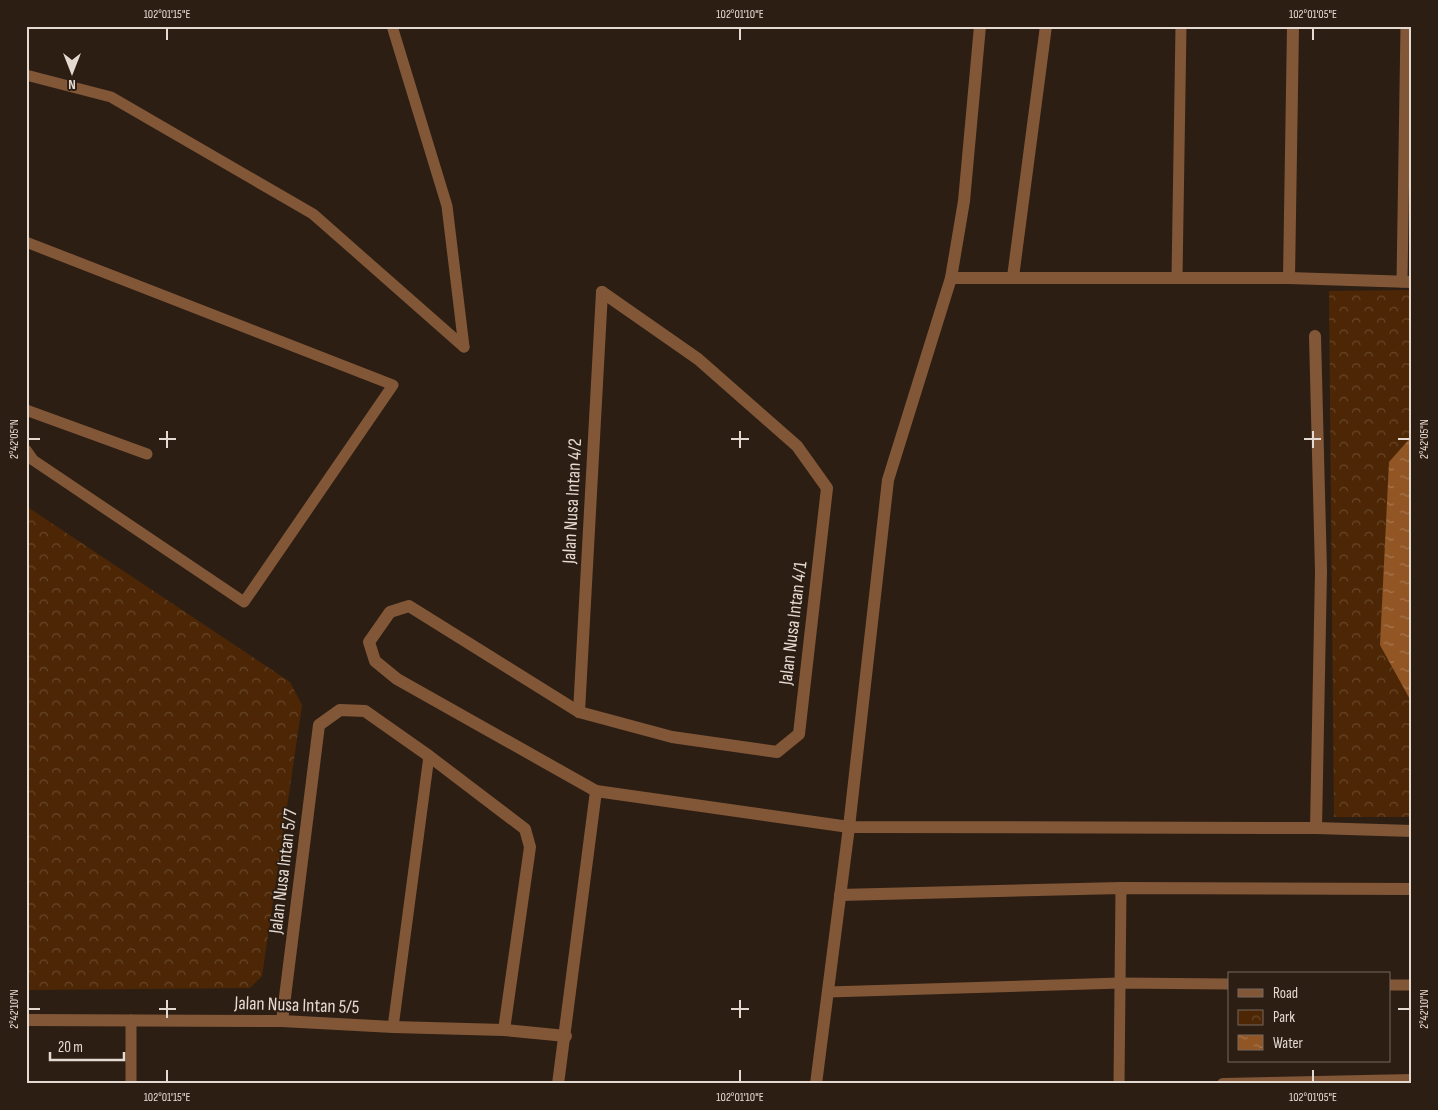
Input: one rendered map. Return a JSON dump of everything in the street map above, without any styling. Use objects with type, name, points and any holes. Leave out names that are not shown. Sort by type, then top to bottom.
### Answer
[{"type":"street","points":[[816,1084],[849,827],[888,480],[951,278],[964,201],[980,26]]},
{"type":"street","points":[[1013,277],[1046,26]]},
{"type":"street","points":[[1289,278],[1292,26]]},
{"type":"street","points":[[951,278],[1289,278],[1407,282]]},
{"type":"street","name":"Jalan Nusa Intan 4/1","points":[[578,712],[672,737],[777,752],[799,734],[827,488],[798,446],[705,365],[602,292]]},
{"type":"street","name":"Jalan Nusa Intan 4/2","points":[[578,712],[602,292]]},
{"type":"street","points":[[1315,336],[1321,571],[1316,828]]},
{"type":"street","points":[[578,712],[409,606],[390,612],[369,642],[375,661],[397,679],[596,791],[849,827],[1412,830]]},
{"type":"street","name":"Jalan Nusa Intan 5/7","points":[[282,1021],[319,725],[340,710],[365,711],[429,756]]},
{"type":"street","points":[[429,756],[525,829],[530,846],[504,1030]]},
{"type":"street","points":[[558,1084],[566,1036],[596,791]]},
{"type":"street","points":[[840,895],[1122,888],[1412,889]]},
{"type":"street","name":"Jalan Nusa Intan 5/5","points":[[26,1020],[282,1021],[504,1030],[566,1036]]},
{"type":"street","points":[[1224,1084],[1412,1080]]},
{"type":"lane","points":[[26,75],[112,97],[314,214],[464,347],[447,206],[392,26]]},
{"type":"lane","points":[[1177,278],[1181,26]]},
{"type":"lane","points":[[1406,26],[1407,282]]},
{"type":"lane","points":[[26,242],[393,385],[244,602],[33,460],[26,450]]},
{"type":"lane","points":[[26,410],[146,454]]},
{"type":"lane","points":[[393,1027],[429,756]]},
{"type":"lane","points":[[1119,1084],[1122,888]]},
{"type":"lane","points":[[828,992],[1120,984],[1228,984]]},
{"type":"lane","points":[[1390,985],[1412,985]]},
{"type":"lane","points":[[131,1020],[131,1084]]},
{"type":"green space","points":[[1412,290],[1412,817],[1334,817],[1329,291]]},
{"type":"green space","points":[[26,506],[290,682],[302,705],[262,976],[250,988],[26,990]]},
{"type":"water","points":[[1412,436],[1412,703],[1380,645],[1389,462]]}]
